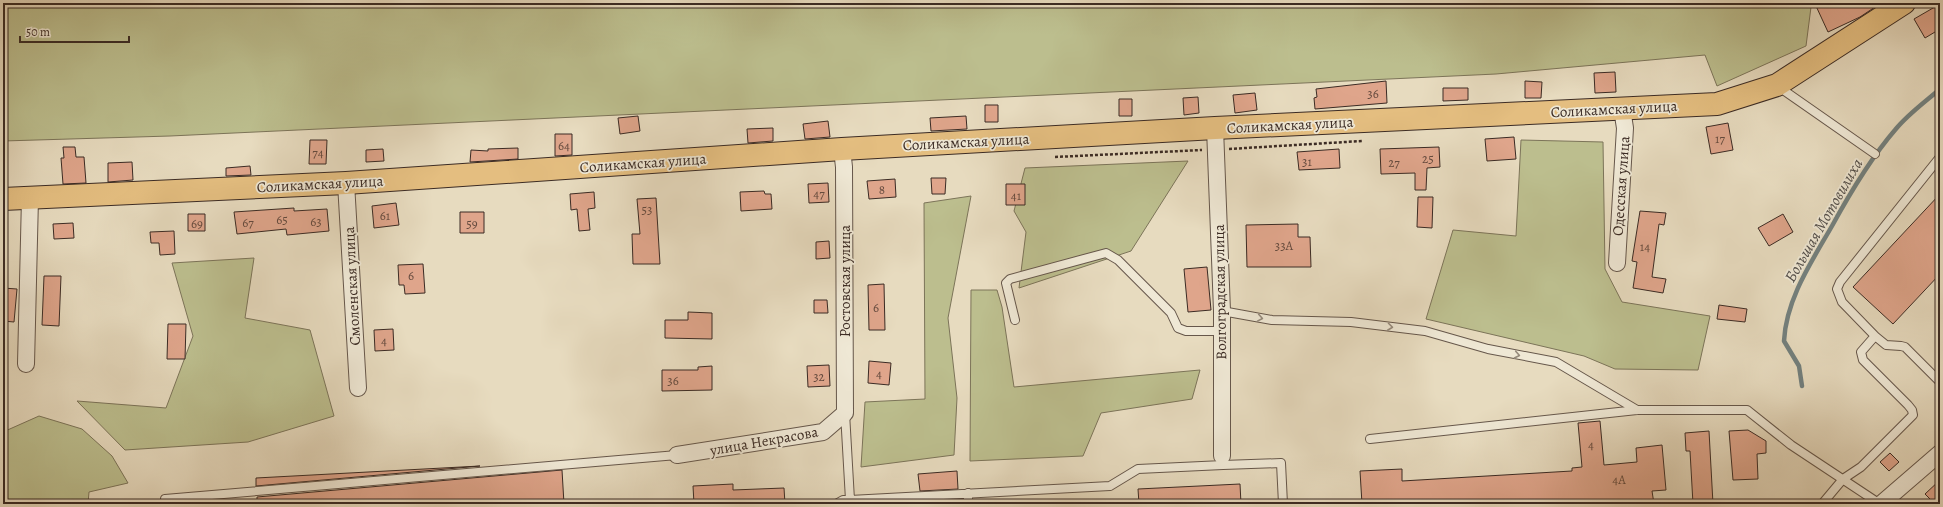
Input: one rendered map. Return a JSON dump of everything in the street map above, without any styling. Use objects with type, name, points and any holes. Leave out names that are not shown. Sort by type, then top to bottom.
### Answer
[{"type":"main road","name":"Соликамская улица","points":[[3,199],[346,183],[842,149],[1215,128],[1717,104],[1777,85],[1904,3]]},
{"type":"street","name":"Одесская улица","points":[[1617,263],[1625,128],[1622,109]]},
{"type":"street","name":"Волгоградская улица","points":[[1215,128],[1222,311],[1223,460]]},
{"type":"street","name":"Ростовская улица","points":[[842,149],[844,167],[845,413]]},
{"type":"street","name":"Смоленская улица","points":[[346,183],[358,388]]},
{"type":"street","points":[[26,364],[30,198]]},
{"type":"street","name":"улица Некрасова","points":[[677,455],[823,432],[845,413]]},
{"type":"street","points":[[1881,504],[1940,453]]},
{"type":"lane","points":[[1777,85],[1875,154]]},
{"type":"lane","points":[[1940,157],[1840,282],[1837,289],[1842,302],[1875,336],[1886,345],[1901,346],[1905,348],[1940,382]]},
{"type":"lane","points":[[1015,320],[1006,284],[1010,279],[1106,253],[1118,260],[1171,313],[1178,328],[1186,331],[1222,331]]},
{"type":"lane","points":[[1222,311],[1272,320],[1350,322],[1425,331],[1488,349],[1556,362],[1637,410]]},
{"type":"lane","points":[[1822,504],[1844,479],[1861,468],[1913,415],[1912,410],[1908,405],[1861,356],[1864,348],[1875,336]]},
{"type":"lane","points":[[1370,438],[1637,410],[1747,410],[1791,445],[1881,504]]},
{"type":"lane","points":[[845,413],[850,500]]},
{"type":"lane","points":[[165,504],[165,499],[677,455]]},
{"type":"lane","points":[[836,504],[850,500],[905,501],[968,494],[1110,486],[1138,469],[1223,460],[1281,463],[1283,504]]},
{"type":"lane","points":[[968,494],[968,504]]},
{"type":"green space","points":[[3,3],[1816,3],[1811,7],[1806,46],[1717,86],[1705,55],[1496,74],[170,136],[3,141]]},
{"type":"green space","points":[[1521,140],[1603,142],[1605,269],[1622,302],[1710,316],[1698,370],[1615,369],[1584,356],[1426,319],[1453,230],[1516,236]]},
{"type":"green space","points":[[1188,161],[1131,251],[1019,288],[1026,232],[1014,211],[1025,168]]},
{"type":"green space","points":[[971,196],[948,318],[957,398],[954,455],[861,467],[865,402],[925,399],[924,203]]},
{"type":"green space","points":[[254,258],[245,318],[310,330],[334,416],[248,442],[125,450],[77,401],[166,408],[193,336],[172,263]]},
{"type":"green space","points":[[971,290],[997,290],[1002,307],[1014,387],[1200,370],[1192,399],[1101,413],[1083,456],[970,461]]},
{"type":"green space","points":[[39,416],[82,429],[112,456],[128,483],[89,492],[88,504],[3,504],[7,467],[3,463],[3,432]]},
{"type":"building","points":[[1823,3],[1881,3],[1860,17],[1828,32],[1816,6]]},
{"type":"building","points":[[1940,4],[1940,29],[1925,38],[1914,19]]},
{"type":"building","points":[[1615,72],[1616,92],[1595,93],[1594,73]]},
{"type":"building","points":[[1386,81],[1387,103],[1315,109],[1314,98],[1317,97],[1316,89]]},
{"type":"building","points":[[1525,81],[1542,82],[1541,98],[1525,98]]},
{"type":"building","points":[[1443,88],[1468,88],[1468,100],[1443,101]]},
{"type":"building","points":[[1255,93],[1257,110],[1235,113],[1233,95]]},
{"type":"building","points":[[1198,97],[1199,113],[1184,115],[1183,98]]},
{"type":"building","points":[[1119,99],[1132,99],[1132,116],[1119,116]]},
{"type":"building","points":[[985,105],[998,105],[998,122],[985,122]]},
{"type":"building","points":[[638,116],[640,131],[620,134],[618,118]]},
{"type":"building","points":[[966,116],[967,129],[931,131],[930,118]]},
{"type":"building","points":[[828,121],[830,137],[805,139],[803,124]]},
{"type":"building","points":[[1728,123],[1733,150],[1711,154],[1706,127]]},
{"type":"building","points":[[773,128],[773,141],[748,143],[747,129]]},
{"type":"building","points":[[555,134],[572,134],[572,155],[555,156]]},
{"type":"building","points":[[1514,137],[1516,159],[1487,161],[1485,139]]},
{"type":"building","points":[[310,140],[327,140],[326,164],[309,164]]},
{"type":"building","points":[[63,147],[75,147],[76,157],[84,157],[86,183],[63,184],[61,158],[64,158]]},
{"type":"building","points":[[1439,147],[1440,167],[1427,168],[1426,190],[1415,190],[1415,173],[1381,174],[1380,149]]},
{"type":"building","points":[[518,148],[518,159],[470,162],[471,150],[488,151],[488,149]]},
{"type":"building","points":[[383,149],[384,161],[366,162],[366,150]]},
{"type":"building","points":[[1339,149],[1340,168],[1299,170],[1297,152]]},
{"type":"building","points":[[132,162],[133,180],[108,182],[108,163]]},
{"type":"building","points":[[250,166],[251,175],[226,176],[226,168]]},
{"type":"building","points":[[931,178],[946,178],[945,194],[932,194]]},
{"type":"building","points":[[895,179],[896,197],[869,199],[867,181]]},
{"type":"building","points":[[828,183],[829,202],[809,203],[808,184]]},
{"type":"building","points":[[1006,184],[1025,184],[1025,205],[1006,205]]},
{"type":"building","points":[[764,191],[765,194],[771,194],[772,209],[741,211],[740,192]]},
{"type":"building","points":[[594,192],[595,208],[588,209],[590,230],[579,231],[577,209],[571,210],[570,194]]},
{"type":"building","points":[[1940,194],[1940,274],[1893,324],[1853,287]]},
{"type":"building","points":[[1418,197],[1433,197],[1432,228],[1417,227]]},
{"type":"building","points":[[656,198],[660,264],[633,264],[632,234],[640,234],[637,199]]},
{"type":"building","points":[[396,203],[399,225],[374,228],[372,206]]},
{"type":"building","points":[[294,208],[294,211],[327,209],[329,231],[287,235],[286,229],[237,234],[234,212]]},
{"type":"building","points":[[1640,211],[1666,213],[1664,225],[1659,224],[1652,277],[1666,279],[1663,293],[1633,288],[1637,262],[1632,261]]},
{"type":"building","points":[[460,212],[484,212],[484,233],[460,233]]},
{"type":"building","points":[[188,214],[205,214],[205,231],[188,231]]},
{"type":"building","points":[[1783,214],[1793,232],[1769,246],[1758,228]]},
{"type":"building","points":[[73,223],[74,238],[54,239],[53,224]]},
{"type":"building","points":[[1298,224],[1298,237],[1310,237],[1311,267],[1247,267],[1246,225]]},
{"type":"building","points":[[174,231],[175,254],[160,255],[159,243],[151,243],[150,232]]},
{"type":"building","points":[[829,241],[830,258],[816,259],[816,242]]},
{"type":"building","points":[[423,264],[425,293],[405,294],[404,285],[399,285],[398,265]]},
{"type":"building","points":[[1207,267],[1211,310],[1188,312],[1184,269]]},
{"type":"building","points":[[44,276],[61,276],[59,326],[42,325]]},
{"type":"building","points":[[884,284],[885,330],[869,330],[868,285]]},
{"type":"building","points":[[3,288],[17,289],[14,322],[3,321]]},
{"type":"building","points":[[814,300],[827,300],[828,313],[814,313]]},
{"type":"building","points":[[1719,305],[1747,309],[1745,322],[1717,319]]},
{"type":"building","points":[[688,312],[712,313],[712,339],[665,338],[665,320],[688,320]]},
{"type":"building","points":[[168,324],[186,324],[185,359],[167,359]]},
{"type":"building","points":[[393,329],[394,350],[375,351],[374,330]]},
{"type":"building","points":[[869,361],[891,363],[889,385],[868,383]]},
{"type":"building","points":[[829,365],[830,386],[808,387],[807,366]]},
{"type":"building","points":[[712,366],[712,390],[662,391],[662,370],[698,370],[698,367]]},
{"type":"building","points":[[1600,421],[1604,465],[1637,462],[1636,448],[1662,445],[1666,490],[1652,491],[1654,504],[1362,504],[1360,471],[1402,469],[1402,481],[1572,471],[1572,468],[1582,467],[1578,423]]},
{"type":"building","points":[[1748,430],[1766,441],[1766,453],[1757,454],[1758,479],[1733,480],[1729,431]]},
{"type":"building","points":[[1709,431],[1713,504],[1693,504],[1690,451],[1686,451],[1685,433]]},
{"type":"building","points":[[1890,453],[1899,462],[1889,471],[1880,462]]},
{"type":"building","points":[[480,466],[256,486],[256,478]]},
{"type":"building","points":[[562,470],[564,504],[257,504],[257,497]]},
{"type":"building","points":[[957,471],[958,489],[920,491],[918,474]]},
{"type":"building","points":[[1940,480],[1940,504],[1935,504],[1925,494]]},
{"type":"building","points":[[733,484],[733,490],[784,488],[785,504],[694,504],[693,486]]},
{"type":"building","points":[[1240,484],[1241,504],[1139,504],[1138,489]]},
{"type":"waterway","name":"Большая Мотовилиха","points":[[1802,386],[1799,366],[1784,341],[1790,310],[1801,281],[1846,201],[1877,153],[1905,119],[1940,89]]}]
